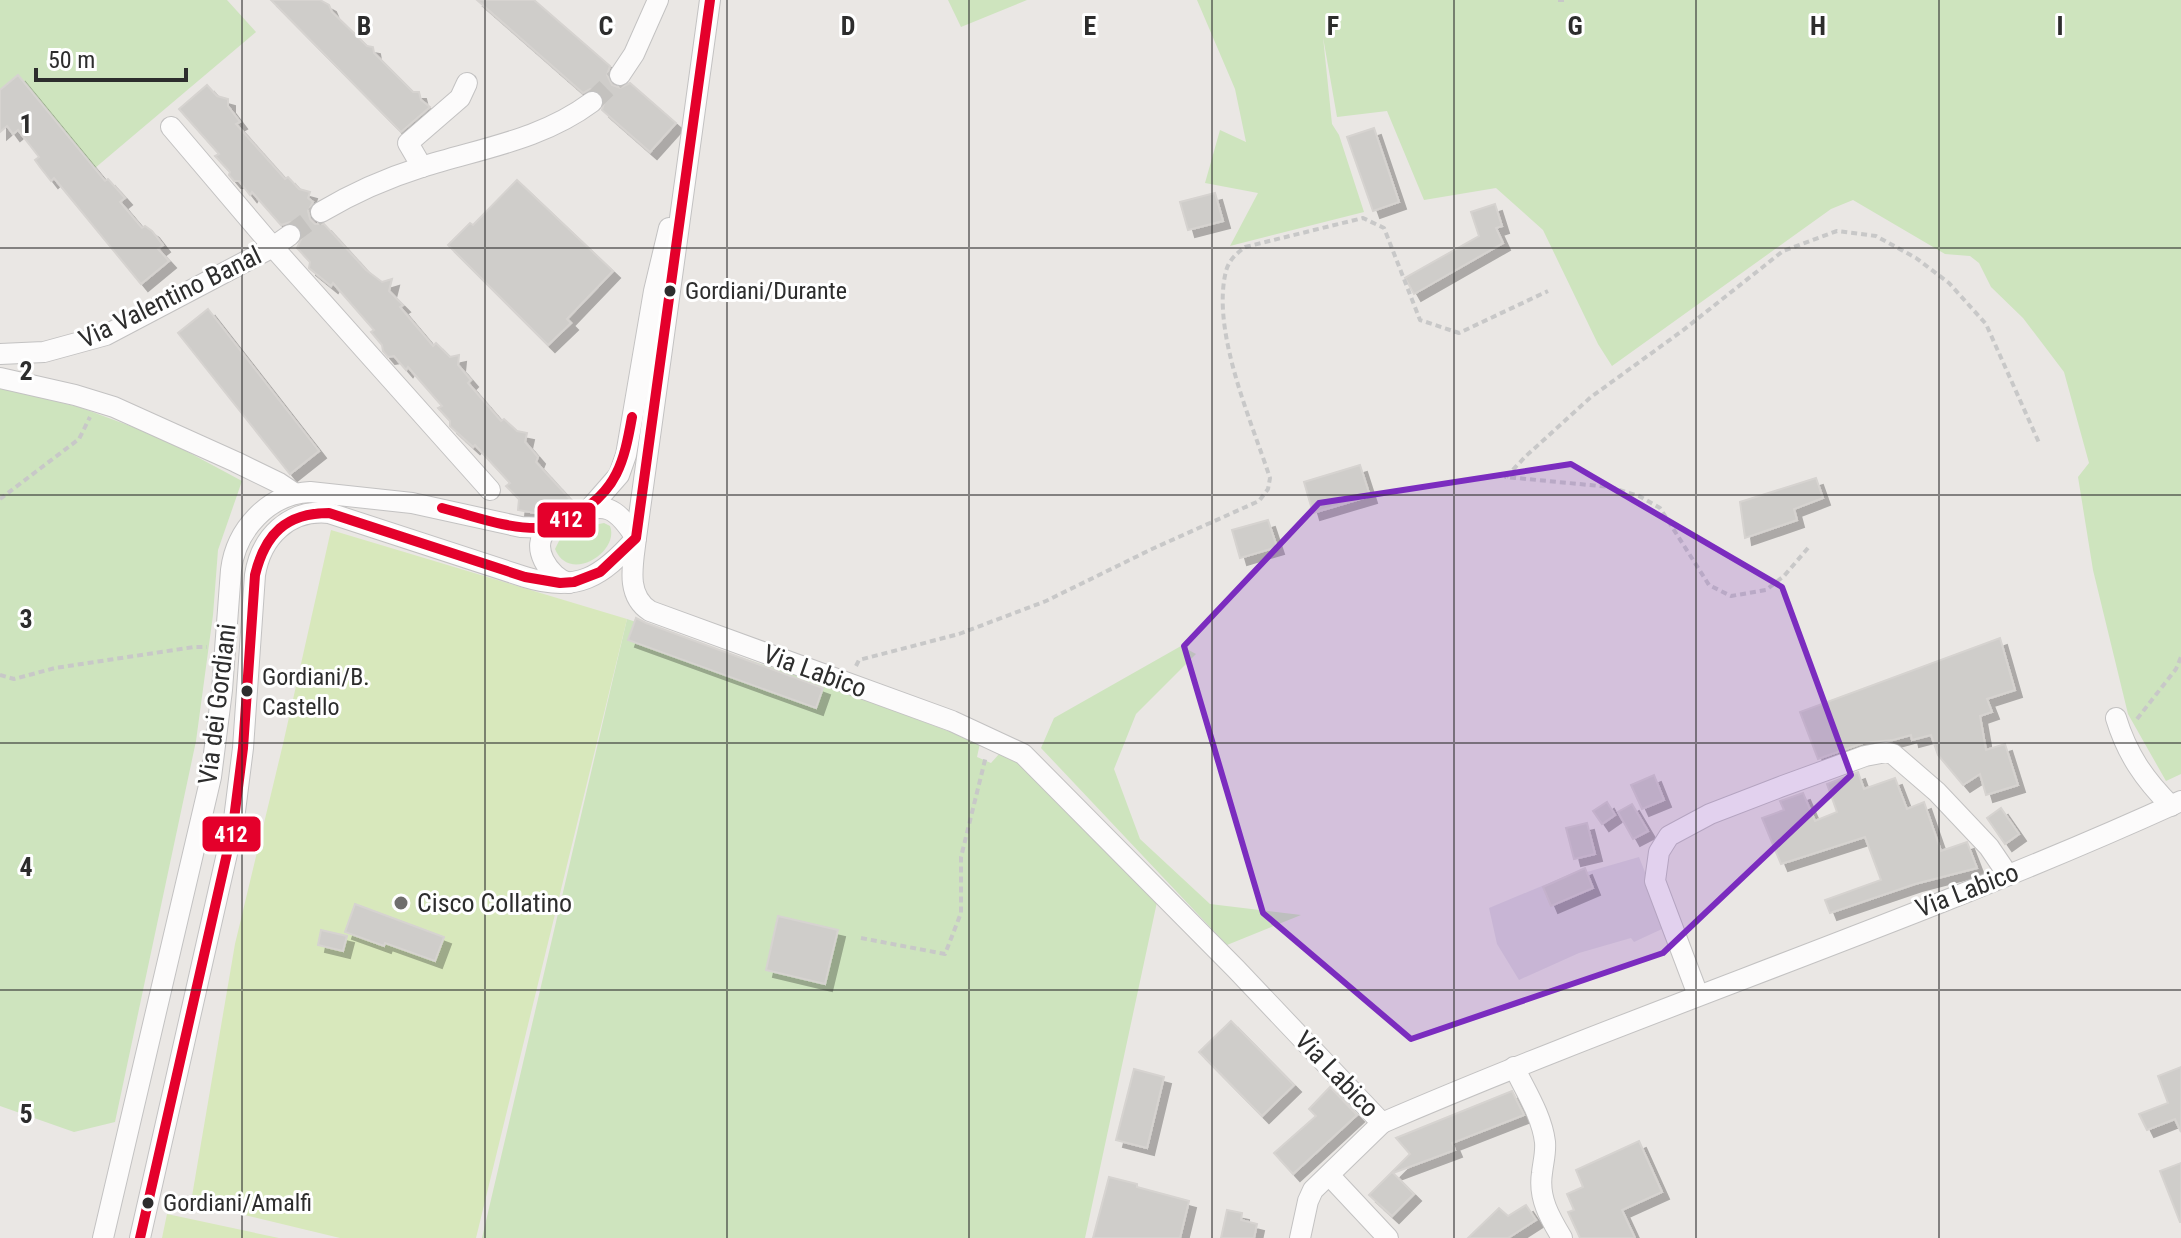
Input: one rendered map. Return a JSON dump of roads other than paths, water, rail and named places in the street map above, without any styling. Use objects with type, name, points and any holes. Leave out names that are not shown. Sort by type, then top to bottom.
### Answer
[{"type":"street","points":[[620,75],[657,0]]},
{"type":"street","points":[[549,528],[541,543],[544,560],[556,577],[569,583],[591,578],[606,569],[636,538],[710,0]]},
{"type":"street","points":[[422,167],[400,146],[460,98],[467,83]]},
{"type":"street","points":[[321,212],[347,196],[422,167],[534,135],[579,107]]},
{"type":"street","points":[[171,127],[282,241],[490,490]]},
{"type":"street","points":[[0,378],[90,399],[174,432],[294,493],[322,492],[412,503],[521,527],[549,528],[591,507],[619,475],[626,455],[654,291],[684,178]]},
{"type":"street","name":"Via Valentino Banal","points":[[0,354],[35,354],[106,335],[282,241]]},
{"type":"street","name":"Via dei Gordiani","points":[[103,1238],[211,777],[233,556],[255,518],[270,505],[294,493]]},
{"type":"street","points":[[591,507],[617,513],[636,538]]},
{"type":"street","name":"Via dei Gordiani","points":[[140,1238],[233,827],[244,734],[255,575],[263,548],[286,522],[307,513],[329,513],[544,583],[569,583]]},
{"type":"street","name":"Via Labico","points":[[636,538],[633,583],[637,599],[645,608],[849,683],[993,739],[1023,754],[1236,969],[1382,1123],[1514,1067],[2008,875],[2176,803]]},
{"type":"street","points":[[2118,726],[2147,782],[2176,803]]},
{"type":"street","points":[[1698,995],[1655,881],[1656,864],[1669,836],[1710,814],[1865,756],[1886,752],[1893,754],[1947,803],[1989,847],[2008,875]]},
{"type":"street","points":[[1514,1067],[1543,1133],[1543,1198],[1562,1238]]},
{"type":"street","points":[[1300,1238],[1309,1197],[1382,1123]]},
{"type":"street","points":[[1329,1175],[1388,1238]]},
{"type":"tunnel","points":[[592,102],[620,75]]},
{"type":"tunnel","points":[[290,235],[321,212]]},
{"type":"place","name":"Gordiani/Durante","points":[[670,291]]},
{"type":"place","name":"Gordiani/B. Castello","points":[[247,691]]},
{"type":"place","name":"Cisco Collatino","points":[[401,903]]},
{"type":"place","name":"Gordiani/Amalfi","points":[[148,1203]]}]
